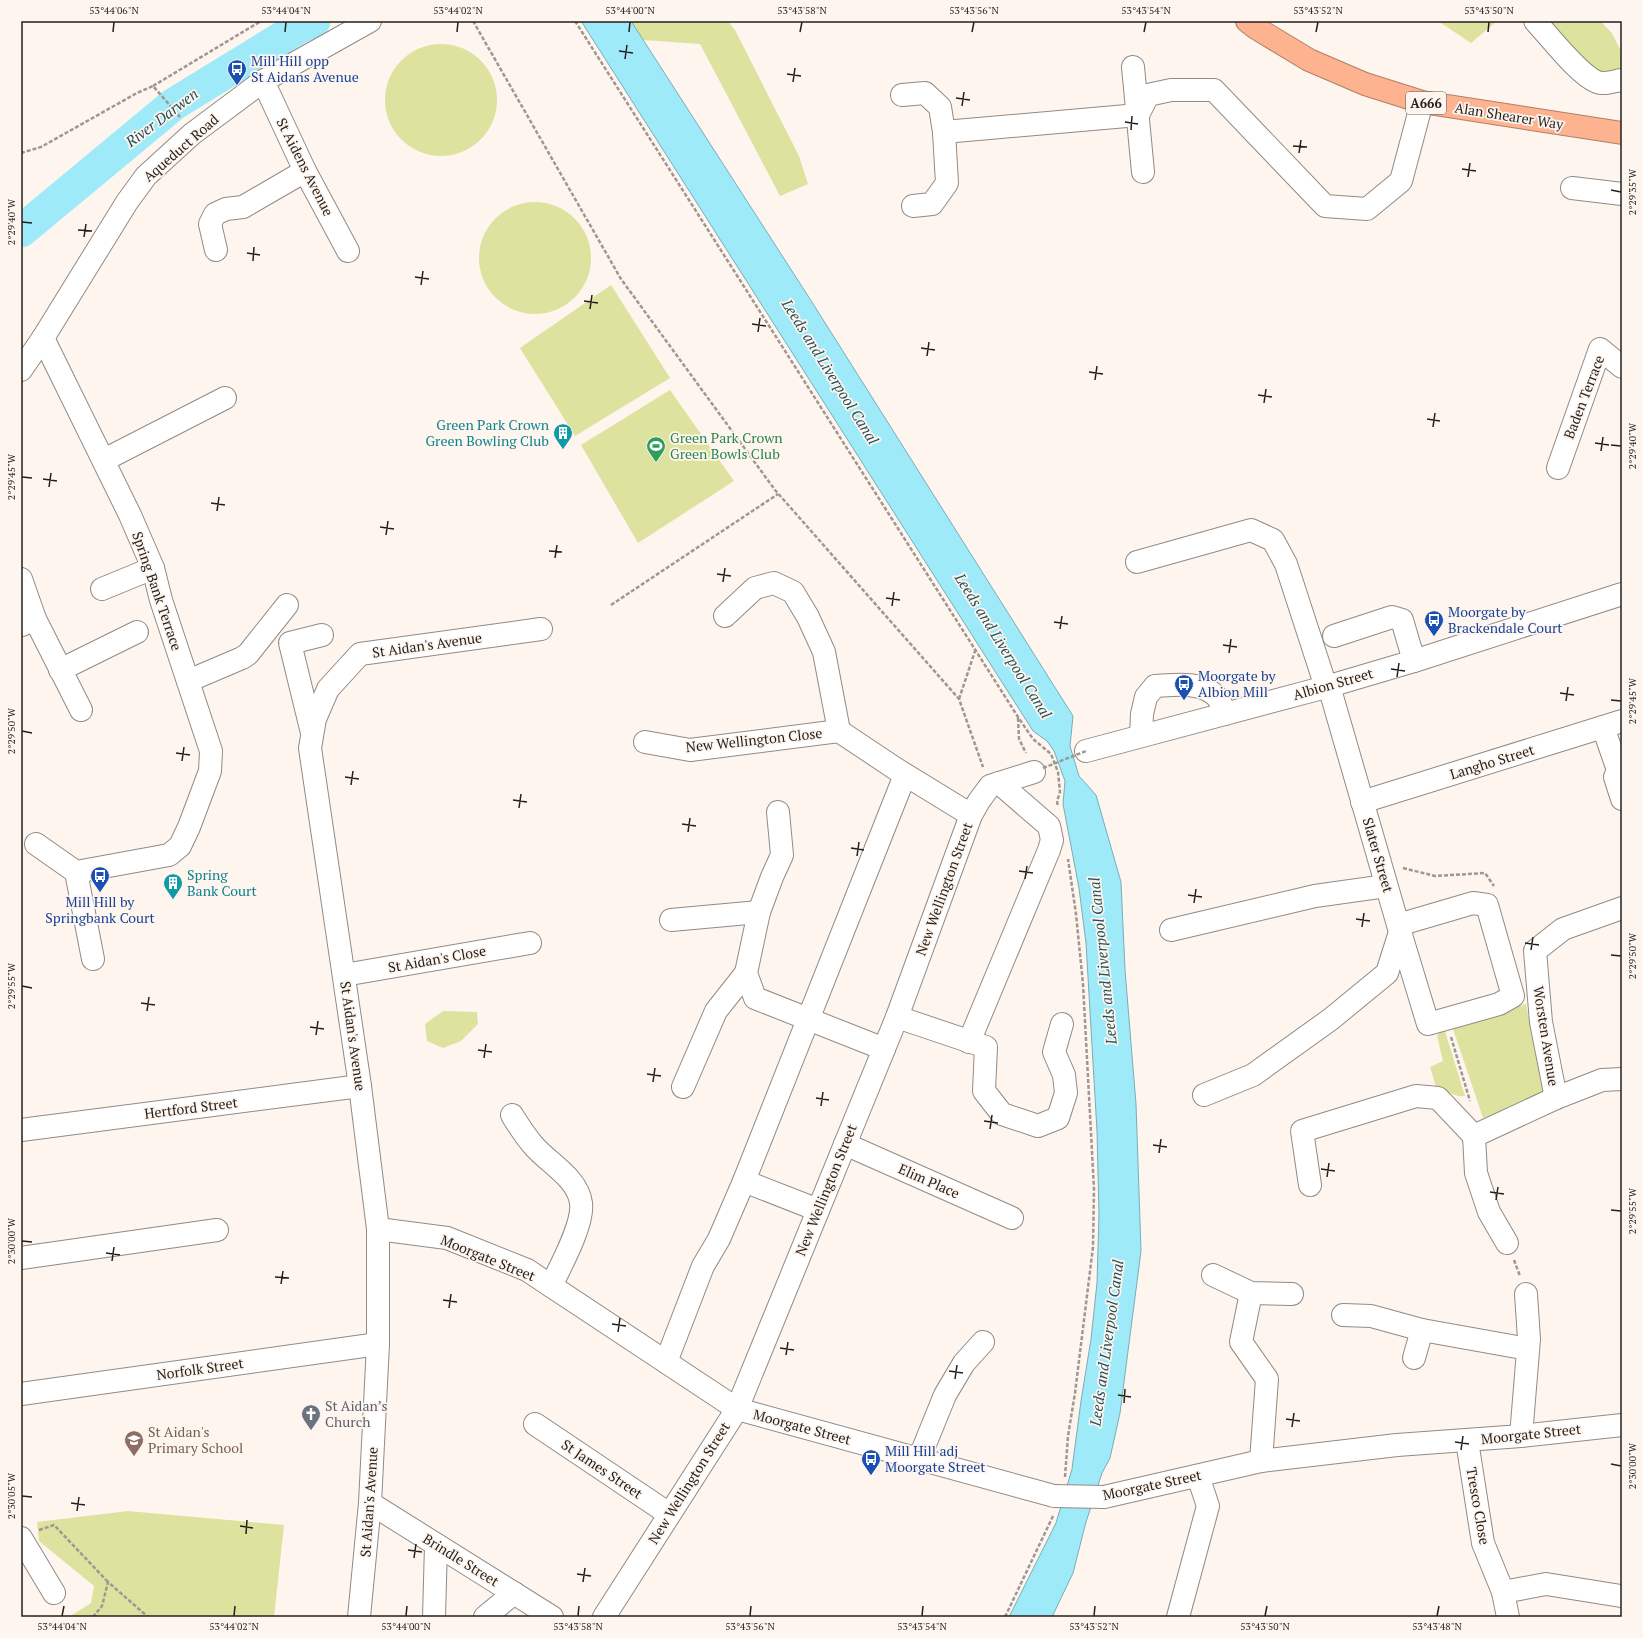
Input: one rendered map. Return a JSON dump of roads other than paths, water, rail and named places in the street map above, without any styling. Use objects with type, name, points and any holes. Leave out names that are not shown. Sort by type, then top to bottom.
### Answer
[{"type":"highway","name":"Alan Shearer Way","points":[[1247,21],[1309,60],[1365,84],[1422,102],[1622,133]]},
{"type":"street","name":"Aqueduct Road","points":[[21,370],[43,338],[127,202],[146,176],[192,134],[263,81],[370,21]]},
{"type":"street","points":[[1536,21],[1584,74],[1598,82],[1604,83],[1622,80]]},
{"type":"street","points":[[1133,67],[1143,172]]},
{"type":"street","name":"St Aidens Avenue","points":[[263,81],[305,171],[348,251]]},
{"type":"street","points":[[1138,115],[1148,95],[1171,90],[1214,90],[1325,206],[1367,209],[1400,181],[1422,102]]},
{"type":"street","points":[[902,94],[925,93],[940,107],[944,132],[947,183],[932,204],[913,206]]},
{"type":"street","points":[[944,132],[1138,115]]},
{"type":"street","points":[[217,253],[210,224],[215,214],[226,209],[243,207],[305,171]]},
{"type":"street","points":[[1572,188],[1622,194]]},
{"type":"street","name":"Spring Bank Terrace","points":[[43,338],[104,460],[153,568],[211,751],[210,771],[180,846],[169,856],[76,872]]},
{"type":"street","name":"Baden Terrace","points":[[1558,468],[1600,349],[1622,367]]},
{"type":"street","points":[[104,460],[225,398]]},
{"type":"street","name":"Slater Street","points":[[1137,562],[1251,530],[1273,540],[1286,564],[1327,686],[1386,886],[1428,1024],[1499,1004],[1513,996],[1487,905],[1473,903],[1399,928]]},
{"type":"street","points":[[102,589],[153,568]]},
{"type":"street","points":[[21,579],[28,622],[60,670],[81,710]]},
{"type":"street","name":"New Wellington Close","points":[[725,616],[755,588],[774,583],[792,592],[808,617],[824,652],[840,731]]},
{"type":"street","name":"Albion Street","points":[[1086,751],[1414,661],[1622,594]]},
{"type":"street","points":[[188,681],[248,654],[287,605]]},
{"type":"street","points":[[1334,636],[1392,617],[1402,620],[1414,661]]},
{"type":"street","name":"St Aidan's Avenue","points":[[359,1617],[370,1503],[378,1344],[378,1229],[360,1086],[310,748],[312,734],[315,719],[328,689],[360,654],[541,629]]},
{"type":"street","points":[[60,670],[137,632]]},
{"type":"street","points":[[312,734],[290,643],[322,634]]},
{"type":"street","points":[[1141,736],[1142,714],[1146,697],[1155,686],[1192,686],[1207,690],[1216,696],[1225,714]]},
{"type":"street","points":[[1612,724],[1618,770],[1615,777],[1622,799]]},
{"type":"street","name":"Langho Street","points":[[1362,802],[1612,724]]},
{"type":"street","name":"New Wellington Close","points":[[645,742],[690,750],[840,731],[906,775],[971,815]]},
{"type":"street","points":[[994,785],[1039,770]]},
{"type":"street","points":[[666,1362],[703,1266],[719,1239],[744,1181],[906,775]]},
{"type":"street","points":[[969,1042],[1052,840],[1049,826],[994,785]]},
{"type":"street","name":"New Wellington Street","points":[[604,1617],[736,1409],[897,1017],[971,815],[979,801],[994,785]]},
{"type":"street","points":[[683,1087],[716,1011],[746,973],[759,912],[782,855],[778,812]]},
{"type":"street","points":[[36,844],[76,872],[93,959]]},
{"type":"street","points":[[1170,930],[1315,896],[1386,886]]},
{"type":"street","name":"Worsten Avenue","points":[[1474,1136],[1556,1098],[1541,1022],[1534,951],[1563,929],[1622,908]]},
{"type":"street","points":[[671,920],[759,912]]},
{"type":"street","points":[[1204,1095],[1253,1075],[1331,1019],[1387,973],[1399,928]]},
{"type":"street","name":"St Aidan's Close","points":[[344,975],[530,943]]},
{"type":"street","points":[[746,973],[755,998],[884,1049]]},
{"type":"street","points":[[897,1017],[986,1048],[984,1091],[1002,1114],[1038,1126],[1058,1118],[1066,1093],[1064,1075],[1054,1052],[1062,1024]]},
{"type":"street","points":[[1556,1098],[1602,1080],[1622,1079]]},
{"type":"street","name":"Hertford Street","points":[[21,1130],[360,1086]]},
{"type":"street","points":[[1310,1185],[1302,1131],[1416,1096],[1438,1098],[1474,1136],[1476,1173],[1489,1212],[1508,1243]]},
{"type":"street","points":[[512,1115],[534,1146],[566,1176],[578,1191],[581,1204],[580,1218],[551,1286]]},
{"type":"street","name":"Elim Place","points":[[845,1144],[1012,1218]]},
{"type":"street","points":[[744,1181],[818,1210]]},
{"type":"street","name":"Moorgate Street","points":[[378,1229],[447,1238],[527,1270],[736,1409],[1057,1498],[1104,1497],[1261,1461],[1397,1444],[1521,1436],[1622,1425]]},
{"type":"street","points":[[21,1258],[217,1230]]},
{"type":"street","points":[[1213,1275],[1251,1293],[1292,1294]]},
{"type":"street","points":[[1251,1293],[1241,1342],[1267,1380],[1261,1461]]},
{"type":"street","points":[[1521,1436],[1529,1339],[1526,1294]]},
{"type":"street","points":[[1343,1315],[1371,1316],[1422,1330],[1528,1349]]},
{"type":"street","points":[[1414,1358],[1422,1330]]},
{"type":"street","points":[[919,1459],[945,1394],[964,1363],[983,1342]]},
{"type":"street","name":"Norfolk Street","points":[[21,1394],[378,1344]]},
{"type":"street","name":"St James Street","points":[[536,1424],[669,1514]]},
{"type":"street","name":"Tresco Close","points":[[1467,1440],[1483,1542],[1503,1592],[1508,1617]]},
{"type":"street","points":[[1178,1617],[1208,1506],[1198,1476]]},
{"type":"street","name":"Brindle Street","points":[[370,1503],[552,1617]]},
{"type":"street","points":[[28,1535],[54,1593]]},
{"type":"street","points":[[434,1617],[436,1544]]},
{"type":"street","points":[[1503,1592],[1546,1584],[1621,1596]]},
{"type":"street","points":[[485,1617],[514,1593]]},
{"type":"water","name":"Leeds and Liverpool Canal","points":[[581,21],[631,21],[810,299],[1073,716],[1070,746],[1079,776],[1096,795],[1121,882],[1125,970],[1136,1104],[1141,1251],[1120,1413],[1110,1458],[1102,1473],[1086,1522],[1073,1573],[1052,1617],[1009,1617],[1056,1523],[1072,1469],[1091,1339],[1097,1283],[1099,1214],[1097,1131],[1086,943],[1079,888],[1063,804],[1065,781],[1054,751],[1047,741],[1033,731]]},
{"type":"waterway","name":"River Darwen","points":[[21,231],[174,104],[298,28],[314,21]]},
{"type":"place","name":"Mill Hill opp St Aidans Avenue","points":[[237,86]]},
{"type":"place","name":"Green Park Crown Green Bowling Club","points":[[563,450]]},
{"type":"place","name":"Green Park Crown Green Bowls Club","points":[[656,463]]},
{"type":"place","name":"Moorgate by Brackendale Court","points":[[1434,637]]},
{"type":"place","name":"Moorgate by Albion Mill","points":[[1184,701]]},
{"type":"place","name":"Mill Hill by Springbank Court","points":[[100,893]]},
{"type":"place","name":"Spring Bank Court","points":[[173,900]]},
{"type":"place","name":"St Aidan’s Church","points":[[311,1431]]},
{"type":"place","name":"St Aidan's Primary School","points":[[134,1457]]},
{"type":"place","name":"Mill Hill adj Moorgate Street","points":[[871,1476]]}]
